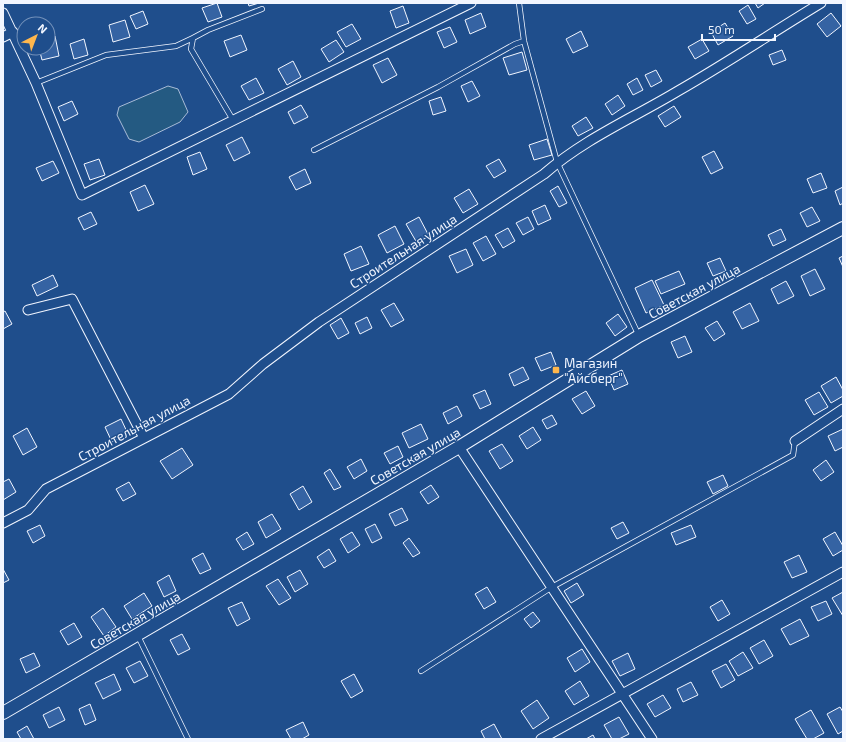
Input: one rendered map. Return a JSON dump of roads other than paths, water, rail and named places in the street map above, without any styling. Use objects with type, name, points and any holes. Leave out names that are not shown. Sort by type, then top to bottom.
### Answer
[{"type":"main road","name":"Советская улица","points":[[3,713],[459,447],[639,336],[843,228]]},
{"type":"street","points":[[3,13],[36,83],[82,195],[471,3]]},
{"type":"street","name":"Строительная улица","points":[[3,523],[28,510],[46,489],[229,394],[263,364],[319,322],[544,174],[557,162],[603,132],[678,91],[821,3]]},
{"type":"street","points":[[3,37],[13,32]]},
{"type":"street","points":[[28,310],[72,299],[144,438]]},
{"type":"street","points":[[796,441],[843,409]]},
{"type":"street","points":[[459,447],[624,694],[652,739]]},
{"type":"street","points":[[541,739],[843,572]]},
{"type":"lane","points":[[520,3],[524,41],[557,162],[639,336]]},
{"type":"lane","points":[[36,83],[106,55],[176,46],[208,30],[262,9]]},
{"type":"lane","points":[[193,38],[191,49],[233,120]]},
{"type":"lane","points":[[314,150],[438,87],[515,44],[524,41]]},
{"type":"lane","points":[[421,671],[552,587],[793,455],[796,441]]},
{"type":"lane","points":[[137,635],[188,739]]},
{"type":"place","name":"Магазин \"Айсберг\"","points":[[556,370]]}]
